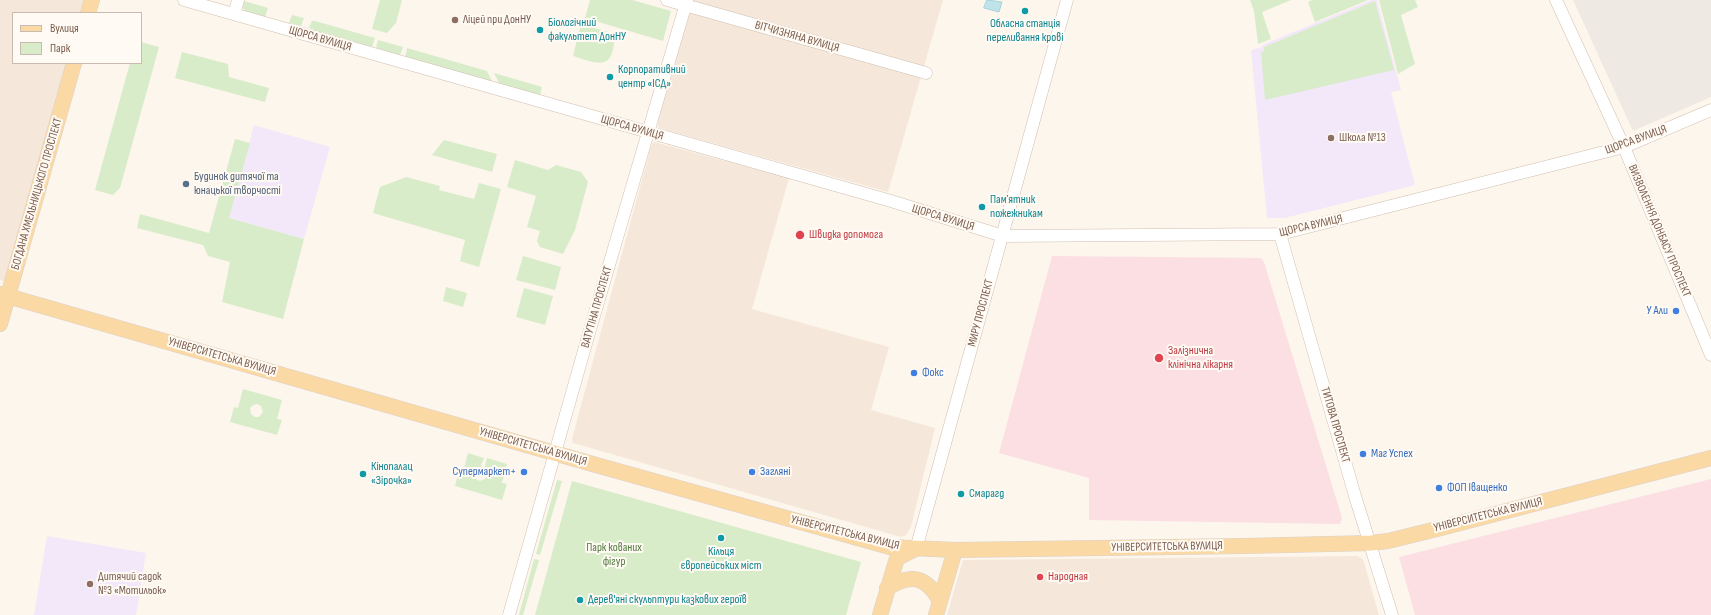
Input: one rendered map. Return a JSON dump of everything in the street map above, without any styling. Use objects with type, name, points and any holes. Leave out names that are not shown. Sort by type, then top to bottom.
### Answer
[{"type":"main road","points":[[88,12],[92,0]]},
{"type":"main road","name":"БОГДАНА ХМЕЛЬНИЦЬКОГО ПРОСПЕКТ","points":[[0,324],[4,295],[74,64]]},
{"type":"main road","name":"УНІВЕРСИТЕТСЬКА ВУЛИЦЯ","points":[[4,295],[890,547],[955,550],[1371,543],[1388,541],[1441,528],[1711,458]]},
{"type":"main road","points":[[880,615],[897,558],[916,549]]},
{"type":"main road","points":[[938,608],[955,550]]},
{"type":"main road","points":[[887,588],[900,580],[912,578],[922,581],[933,590],[938,608]]},
{"type":"street","name":"ЩОРСА ВУЛИЦЯ","points":[[184,0],[891,201],[1003,236],[1280,234],[1624,147],[1711,110]]},
{"type":"street","points":[[234,14],[238,0]]},
{"type":"street","name":"ВІТЧИЗНЯНА ВУЛИЦЯ","points":[[667,0],[686,3],[926,73]]},
{"type":"street","name":"МИРУ ПРОСПЕКТ","points":[[916,549],[1067,0]]},
{"type":"street","name":"ВИЗВОЛЕННЯ ДОНБАСУ ПРОСПЕКТ","points":[[1556,0],[1624,147],[1711,355]]},
{"type":"street","name":"ВАТУТІНА ПРОСПЕКТ","points":[[509,615],[589,333],[686,3]]},
{"type":"street","name":"ТИТОВА ПРОСПЕКТ","points":[[1280,234],[1355,496],[1371,543],[1392,615]]},
{"type":"shaded area","points":[[0,0],[86,0],[82,12],[12,12],[12,64],[68,64],[5,281],[0,280]]},
{"type":"shaded area","points":[[692,0],[943,0],[888,192],[659,128],[657,123]]},
{"type":"shaded area","name":"Школа №13","points":[[1371,0],[1377,0],[1401,90],[1391,92],[1415,185],[1285,218],[1267,218],[1251,50],[1262,47],[1262,45]]},
{"type":"shaded area","points":[[1573,0],[1711,0],[1711,97],[1633,131]]},
{"type":"shaded area","points":[[254,125],[330,147],[304,239],[229,218]]},
{"type":"shaded area","points":[[654,142],[789,178],[752,309],[889,347],[871,410],[935,428],[911,527],[906,535],[901,537],[573,443],[572,439],[651,146]]},
{"type":"shaded area","name":"Залізнична клінічна лікарня","points":[[1052,256],[1261,258],[1264,262],[1342,518],[1340,524],[1089,520],[1089,478],[999,453]]},
{"type":"shaded area","points":[[1711,479],[1711,615],[1415,615],[1399,557]]},
{"type":"shaded area","name":"Дитячий садок №3 «Мотильок»","points":[[47,536],[146,553],[136,615],[34,615]]},
{"type":"shaded area","points":[[1357,556],[1363,559],[1379,615],[947,615],[963,560]]},
{"type":"green space","points":[[380,0],[402,0],[396,23],[387,33],[372,29]]},
{"type":"green space","points":[[590,0],[632,0],[671,11],[663,41],[585,18]]},
{"type":"green space","points":[[1250,0],[1291,0],[1262,12],[1271,39],[1258,44],[1254,11]]},
{"type":"green space","points":[[1312,0],[1368,0],[1315,22],[1308,2]]},
{"type":"green space","points":[[1379,0],[1415,0],[1418,7],[1401,15],[1415,64],[1398,74]]},
{"type":"green space","points":[[244,1],[268,8],[265,17],[245,11],[243,8]]},
{"type":"green space","points":[[1375,1],[1394,70],[1265,100],[1261,52],[1264,51],[1264,47]]},
{"type":"green space","points":[[292,15],[304,18],[301,26],[289,23]]},
{"type":"green space","points":[[312,21],[375,38],[372,47],[312,31],[309,27]]},
{"type":"green space","points":[[581,24],[608,32],[613,35],[614,44],[612,53],[605,61],[601,63],[573,56]]},
{"type":"green space","points":[[378,40],[403,47],[400,55],[376,48]]},
{"type":"green space","points":[[142,42],[159,47],[120,188],[113,195],[95,190],[130,64],[142,64]]},
{"type":"green space","points":[[407,48],[487,71],[493,83],[405,57]]},
{"type":"green space","points":[[182,52],[228,64],[229,77],[269,88],[265,102],[175,78]]},
{"type":"green space","points":[[494,73],[542,87],[540,96],[500,85]]},
{"type":"green space","points":[[235,139],[250,143],[229,218],[304,239],[283,319],[222,302],[230,262],[208,256],[203,245],[137,228],[140,214],[209,233]]},
{"type":"green space","points":[[444,140],[497,154],[492,172],[432,155]]},
{"type":"green space","points":[[515,160],[548,170],[556,165],[581,172],[588,182],[575,230],[563,254],[540,247],[537,241],[540,231],[527,227],[536,196],[507,187]]},
{"type":"green space","points":[[406,177],[440,186],[439,190],[474,199],[479,183],[501,189],[479,267],[460,261],[465,240],[373,213],[380,187]]},
{"type":"green space","points":[[523,256],[561,267],[555,290],[516,280]]},
{"type":"green space","points":[[446,287],[467,293],[463,307],[443,301]]},
{"type":"green space","points":[[524,288],[553,296],[545,325],[516,317]]},
{"type":"green space","points":[[243,389],[282,400],[277,419],[282,420],[277,435],[230,422],[234,407],[238,408]],"holes":[[[257,404],[261,406],[263,412],[259,417],[255,417],[251,414],[250,408],[253,405]]]},
{"type":"green space","points":[[468,453],[484,458],[480,468],[475,474],[476,479],[481,481],[487,477],[487,472],[484,469],[487,458],[507,464],[502,483],[507,484],[502,500],[455,486],[459,471],[463,472]]},
{"type":"green space","points":[[557,480],[562,481],[540,555],[536,554]]},
{"type":"green space","name":"Парк кованих фігур","points":[[572,481],[861,562],[846,615],[535,615]]},
{"type":"green space","points":[[534,559],[539,560],[523,615],[519,615]]},
{"type":"water","points":[[987,0],[1002,2],[999,12],[984,8]]},
{"type":"place","name":"Обласна станція переливання крові","points":[[1025,11]]},
{"type":"place","name":"Ліцей при ДонНУ","points":[[455,20]]},
{"type":"place","name":"Біологічний факультет ДонНУ","points":[[540,30]]},
{"type":"place","name":"Корпоративний центр «ІСД»","points":[[610,77]]},
{"type":"place","name":"Школа №13","points":[[1331,138]]},
{"type":"place","name":"Будинок дитячої та юнацької творчості","points":[[186,184]]},
{"type":"place","name":"Памʼятник пожежникам","points":[[982,207]]},
{"type":"place","name":"Швидка допомога","points":[[800,235]]},
{"type":"place","name":"У Али","points":[[1676,311]]},
{"type":"place","name":"Залізнична клінічна лікарня","points":[[1159,358]]},
{"type":"place","name":"Фокс","points":[[914,373]]},
{"type":"place","name":"Маг Успех","points":[[1363,454]]},
{"type":"place","name":"Супермаркет+","points":[[524,472]]},
{"type":"place","name":"Загляні","points":[[752,472]]},
{"type":"place","name":"Кінопалац «Зірочка»","points":[[363,474]]},
{"type":"place","name":"ФОП Іващенко","points":[[1439,488]]},
{"type":"place","name":"Смарагд","points":[[961,494]]},
{"type":"place","name":"Кільця європейських міст","points":[[721,538]]},
{"type":"place","name":"Народная","points":[[1040,577]]},
{"type":"place","name":"Дитячий садок №3 «Мотильок»","points":[[90,584]]},
{"type":"place","name":"Дерев'яні скульптури казкових героїв","points":[[580,600]]}]
